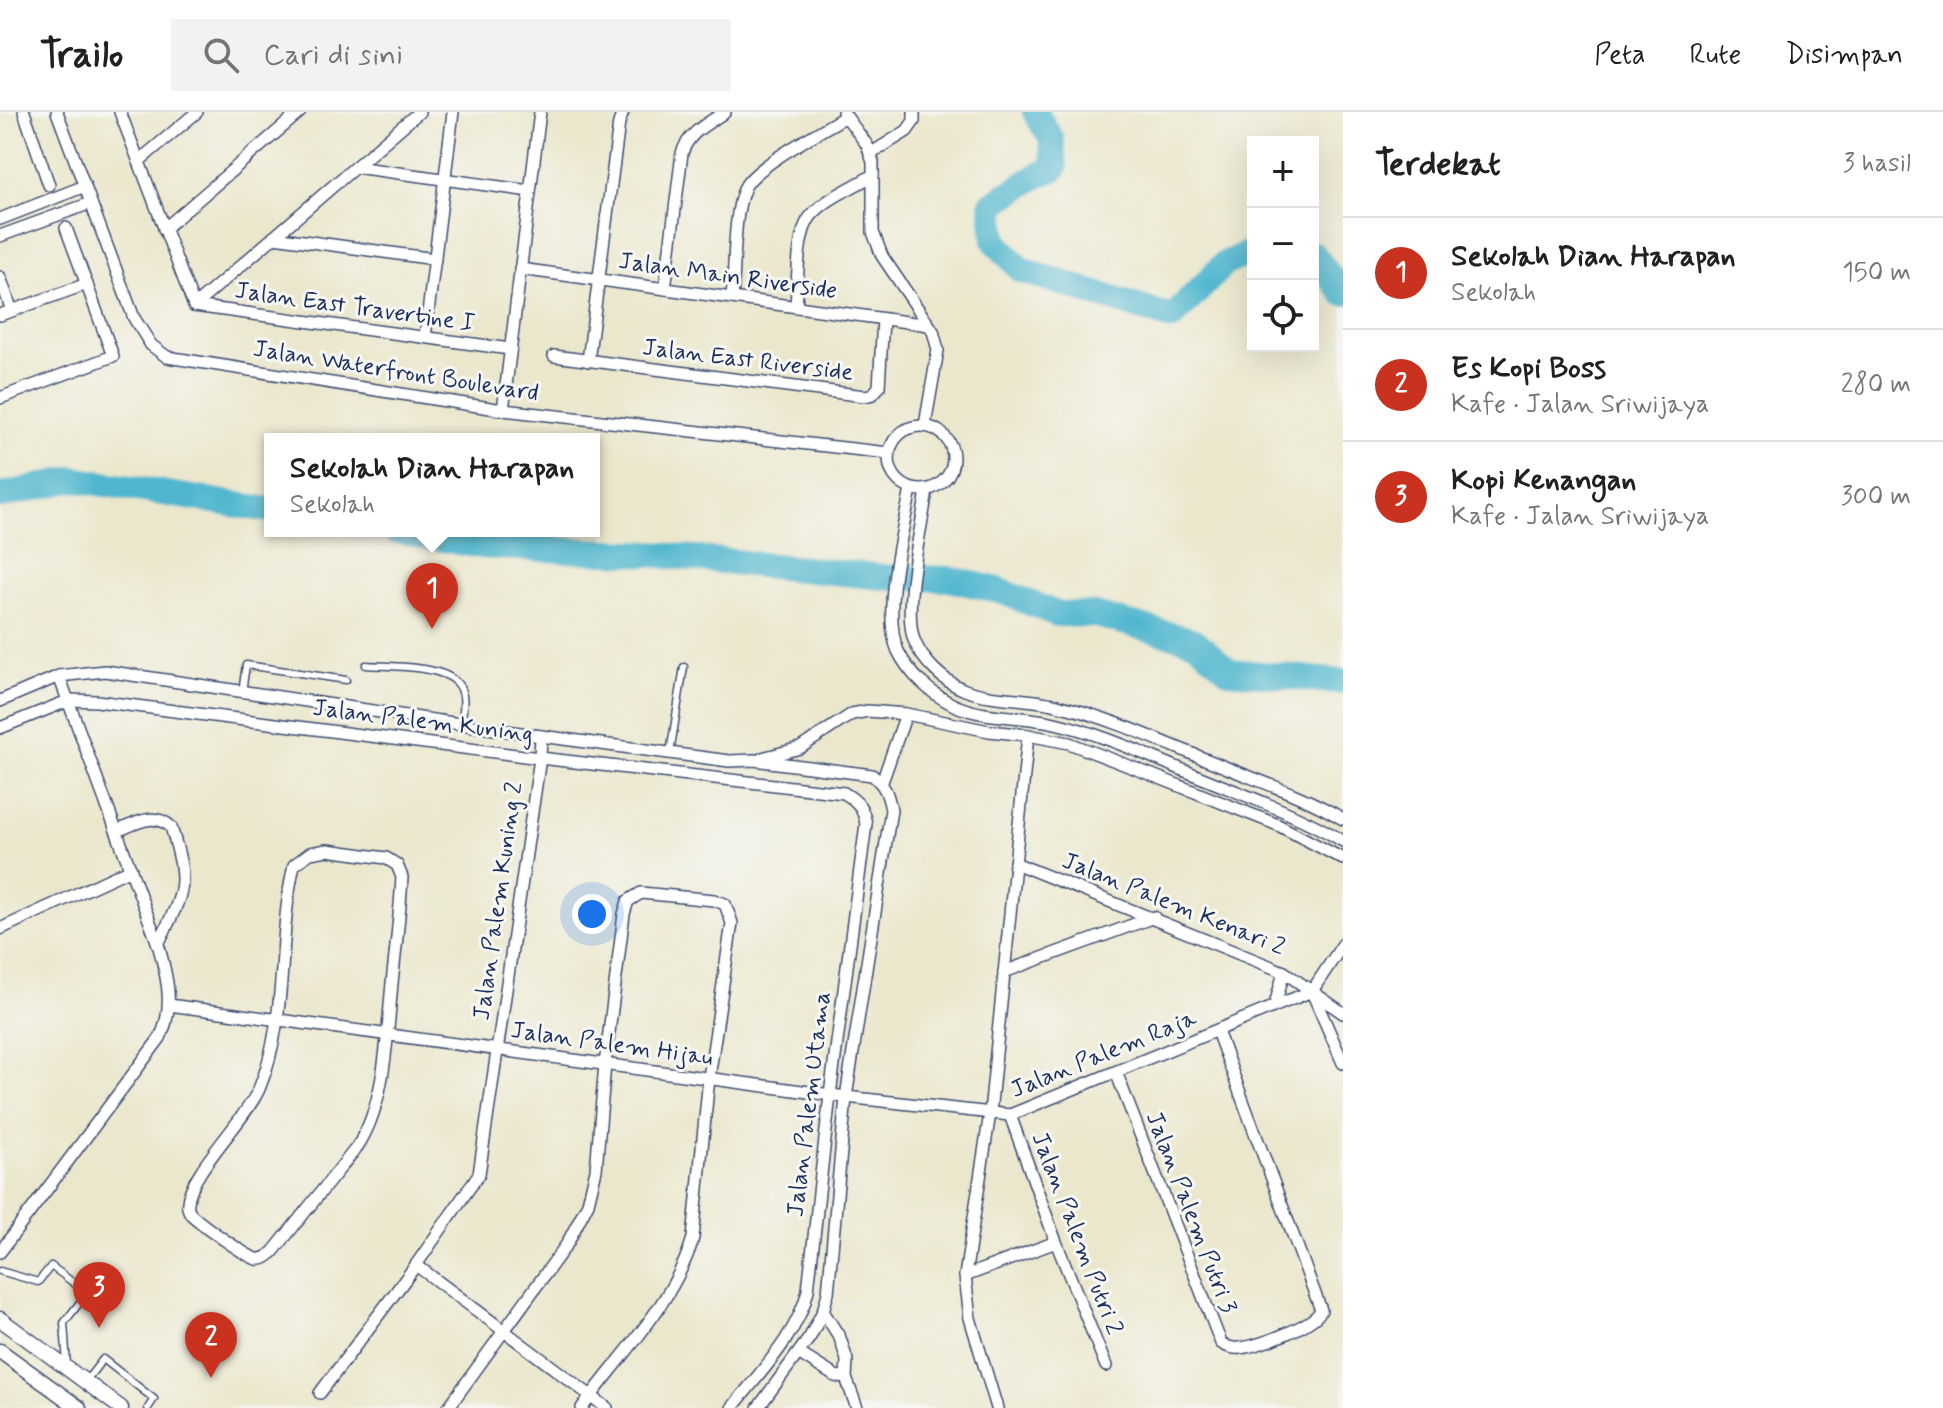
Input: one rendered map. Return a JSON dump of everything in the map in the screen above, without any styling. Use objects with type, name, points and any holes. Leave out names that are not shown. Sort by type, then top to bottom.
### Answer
[{"type":"street","points":[[24,112],[49,185]]},
{"type":"street","name":"Jalan Waterfront Boulevard","points":[[57,112],[134,318],[151,345],[167,357],[503,410],[889,453]]},
{"type":"street","points":[[120,112],[194,306],[419,112]]},
{"type":"street","points":[[139,161],[197,112]]},
{"type":"street","points":[[164,229],[300,112]]},
{"type":"street","points":[[425,337],[453,112]]},
{"type":"street","points":[[503,410],[540,112]]},
{"type":"street","points":[[588,361],[619,123],[623,112]]},
{"type":"street","points":[[665,289],[686,140],[725,112]]},
{"type":"street","points":[[870,154],[907,131],[914,121],[914,112]]},
{"type":"street","points":[[732,298],[740,202],[746,184],[760,171],[845,114],[870,154],[873,232],[882,256],[929,325],[938,350],[925,425]]},
{"type":"street","points":[[355,167],[530,191]]},
{"type":"street","points":[[796,307],[802,233],[809,218],[818,209],[873,175]]},
{"type":"street","points":[[0,219],[85,186]]},
{"type":"street","points":[[0,236],[91,203]]},
{"type":"street","points":[[0,398],[113,356],[66,228]]},
{"type":"street","points":[[274,237],[435,259]]},
{"type":"street","name":"Jalan Main Riverside","points":[[520,269],[929,325]]},
{"type":"street","points":[[0,277],[12,311]]},
{"type":"street","points":[[0,315],[87,284]]},
{"type":"street","name":"Jalan East Travertine I","points":[[194,306],[510,349]]},
{"type":"street","name":"Jalan East Riverside","points":[[554,356],[865,396],[873,394],[879,387],[883,319]]},
{"type":"street","points":[[925,425],[938,429],[948,439],[953,451],[953,465],[939,485],[927,490],[911,489],[893,475],[889,453],[893,441],[901,432],[912,426],[925,425]]},
{"type":"street","points":[[911,489],[892,603],[892,630],[898,652],[932,694],[957,707],[1053,723],[1092,734],[1293,815],[1343,841]]},
{"type":"street","points":[[927,490],[910,605],[910,627],[915,643],[944,679],[964,689],[1057,704],[1098,716],[1301,798],[1343,819]]},
{"type":"street","name":"Jalan Palem Kuning","points":[[0,701],[59,676],[105,671],[541,736],[729,761],[754,760],[872,775],[884,787]]},
{"type":"street","points":[[0,1252],[160,1038],[167,1024],[169,1005],[167,975],[158,944],[59,676]]},
{"type":"street","name":"Jalan Palem Kuning","points":[[0,728],[70,700],[97,701],[540,758],[844,793]]},
{"type":"street","name":"Jalan Palem Kuning","points":[[754,760],[800,748],[852,714],[868,711],[906,714],[1069,743],[1278,825],[1343,859]]},
{"type":"street","points":[[884,787],[906,714]]},
{"type":"street","points":[[997,1408],[970,1318],[965,1276],[990,1113],[1028,735]]},
{"type":"street","name":"Jalan Palem Kuning 2","points":[[320,1393],[416,1265],[479,1174],[499,1050],[541,736]]},
{"type":"street","name":"Jalan Palem Utama","points":[[758,1408],[800,1354],[823,1311],[832,1263],[846,1097],[891,810],[884,787]]},
{"type":"street","name":"Jalan Palem Utama","points":[[732,1408],[783,1342],[804,1307],[866,824],[863,809],[857,800],[844,793]]},
{"type":"street","points":[[117,831],[153,818],[167,822],[171,827],[182,863],[182,893],[158,944]]},
{"type":"street","points":[[327,850],[386,858],[397,865],[402,877],[387,1035],[369,1130],[273,1252],[266,1258],[258,1259],[225,1240],[190,1213],[187,1204],[203,1170],[239,1122],[258,1090],[277,1020],[294,865],[310,853],[327,850]]},
{"type":"street","name":"Jalan Palem Kenari 2","points":[[1015,863],[1284,972],[1343,1013]]},
{"type":"street","points":[[0,929],[131,869]]},
{"type":"street","points":[[448,1408],[567,1244],[588,1203],[596,1170],[605,1064],[628,901],[641,893],[714,900],[725,904],[732,923],[709,1078],[695,1224],[687,1259],[666,1296],[582,1408]]},
{"type":"street","points":[[1004,972],[1154,917]]},
{"type":"street","points":[[1343,944],[1312,991],[1343,1063]]},
{"type":"street","points":[[1275,1005],[1284,972]]},
{"type":"street","name":"Jalan Palem Raja","points":[[846,1097],[1010,1115],[1312,991]]},
{"type":"street","name":"Jalan Palem Hijau","points":[[169,1005],[846,1097]]},
{"type":"street","name":"Jalan Palem Putri 3","points":[[1116,1072],[1217,1337],[1229,1347],[1241,1348],[1305,1325],[1315,1319],[1321,1310],[1217,1031]]},
{"type":"street","name":"Jalan Palem Putri 2","points":[[1010,1115],[1056,1242],[1106,1366]]},
{"type":"street","points":[[965,1276],[1056,1242]]},
{"type":"street","points":[[416,1265],[607,1408]]},
{"type":"street","points":[[823,1311],[840,1338],[847,1360],[846,1378],[857,1408]]},
{"type":"street","points":[[0,1319],[121,1408]]},
{"type":"street","points":[[0,1351],[59,1402],[78,1408]]},
{"type":"street","points":[[800,1354],[824,1371],[846,1378]]},
{"type":"lane","points":[[242,692],[246,665],[346,680]]},
{"type":"lane","points":[[366,665],[446,673],[463,693],[461,724]]},
{"type":"lane","points":[[670,753],[684,667]]},
{"type":"lane","points":[[0,1271],[38,1282],[51,1266],[87,1293],[64,1323],[67,1368]]},
{"type":"lane","points":[[85,1382],[103,1359],[154,1399],[148,1408]]},
{"type":"waterway","points":[[1035,112],[1051,138],[1055,168],[992,204],[995,241],[1021,270],[1172,318],[1224,264],[1247,254]]},
{"type":"waterway","points":[[1319,262],[1343,293]]},
{"type":"waterway","points":[[0,496],[73,479],[264,509]]},
{"type":"waterway","points":[[430,537],[482,546],[651,554],[883,577],[950,579],[998,590],[1057,614],[1095,615],[1195,641],[1229,671],[1343,682]]},
{"type":"place","name":"Sekolah Dian Harapan","points":[[432,629]]},
{"type":"place","name":"Kopi Kenangan","points":[[99,1328]]},
{"type":"place","name":"Es Kopi Boss","points":[[211,1378]]}]
